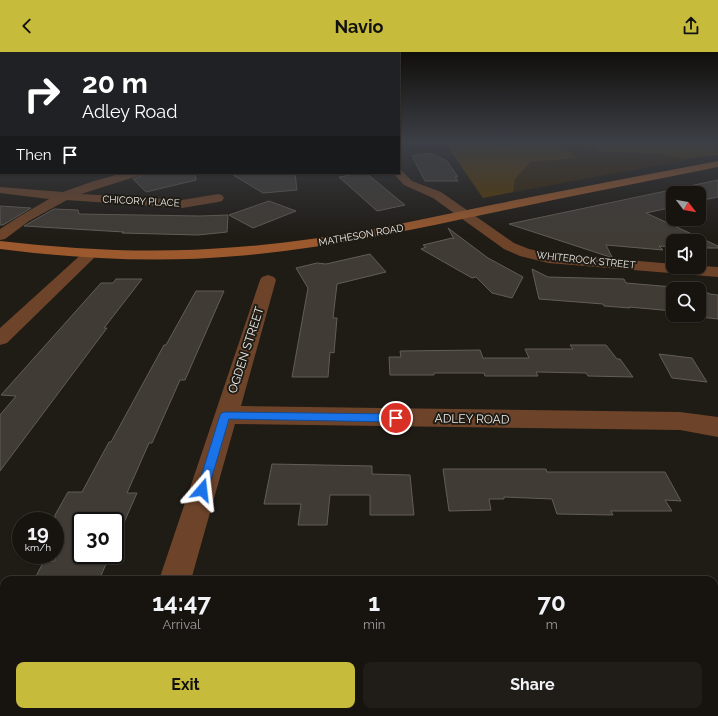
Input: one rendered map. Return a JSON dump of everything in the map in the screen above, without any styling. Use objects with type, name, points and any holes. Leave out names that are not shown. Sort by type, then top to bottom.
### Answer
[{"type":"street","points":[[0,236],[28,216],[64,197],[105,181],[133,174]]},
{"type":"street","name":"WHITEROCK STREET","points":[[399,174],[403,180],[437,195],[509,246],[525,253],[548,258],[718,272]]},
{"type":"street","name":"MATHESON ROAD","points":[[0,245],[90,254],[144,256],[205,254],[292,246],[464,215],[668,174]]},
{"type":"street","name":"CHICORY PLACE","points":[[0,190],[64,197],[182,204],[218,198]]},
{"type":"street","points":[[0,339],[90,254]]},
{"type":"street","name":"OGDEN STREET","points":[[176,576],[268,280]]},
{"type":"street","name":"ADLEY ROAD","points":[[225,415],[672,421],[718,426]]},
{"type":"shaded area","points":[[466,174],[611,174],[483,198]]},
{"type":"shaded area","points":[[466,174],[519,174],[515,179],[513,192],[483,198]]},
{"type":"building","points":[[142,174],[195,174],[196,180],[146,192],[133,179]]},
{"type":"building","points":[[232,174],[295,174],[297,190],[263,193]]},
{"type":"building","points":[[356,174],[367,174],[405,205],[377,211],[339,177]]},
{"type":"building","points":[[421,174],[456,174],[458,177],[455,177],[458,181],[425,181]]},
{"type":"building","points":[[718,180],[718,197],[706,200],[706,186],[690,186]]},
{"type":"building","points":[[666,191],[666,209],[646,213],[666,222],[666,226],[674,226],[692,234],[666,234],[666,246],[659,246],[663,250],[606,245],[612,257],[610,257],[509,224]]},
{"type":"building","points":[[269,201],[296,211],[253,228],[229,215]]},
{"type":"building","points":[[0,206],[31,208],[3,225],[0,225]]},
{"type":"building","points":[[54,209],[78,210],[79,214],[228,215],[227,232],[198,235],[122,233],[124,232],[24,226]]},
{"type":"building","points":[[448,228],[488,258],[523,277],[512,298],[492,293],[476,277],[472,278],[421,249],[426,247],[423,245],[452,238],[454,239]]},
{"type":"building","points":[[706,240],[718,246],[718,248],[706,248]]},
{"type":"building","points":[[370,254],[386,272],[337,284],[333,318],[337,318],[334,353],[330,352],[328,377],[292,377],[308,288],[296,268],[317,263],[326,264]]},
{"type":"building","points":[[532,269],[548,277],[624,279],[626,283],[666,286],[666,310],[539,299]]},
{"type":"building","points":[[116,279],[142,279],[104,328],[107,328],[0,471],[0,415],[16,396],[1,395],[101,283],[113,283]]},
{"type":"building","points":[[196,291],[224,291],[185,380],[180,380],[152,443],[149,443],[127,493],[137,493],[124,523],[124,512],[72,512],[72,564],[106,564],[101,576],[36,576],[42,564],[64,564],[64,512],[57,512],[68,492],[82,492],[164,345],[166,345]]},
{"type":"building","points":[[706,292],[718,295],[718,319],[706,318]]},
{"type":"building","points":[[570,345],[606,345],[617,359],[620,359],[633,377],[588,376],[586,373],[536,372],[538,376],[485,376],[484,373],[390,375],[389,357],[401,357],[400,351],[480,350],[483,358],[529,358],[525,349],[573,349]]},
{"type":"building","points":[[659,354],[692,358],[707,382],[672,378]]},
{"type":"building","points":[[272,464],[372,466],[372,474],[410,475],[414,515],[370,515],[370,495],[330,495],[327,525],[298,525],[301,504],[264,504]]},
{"type":"building","points":[[443,469],[546,469],[547,472],[665,472],[681,501],[665,500],[672,511],[611,511],[613,515],[557,514],[552,499],[504,497],[504,499],[489,499],[491,510],[449,511]]},
{"type":"route","points":[[202,490],[225,415],[396,418]]}]
